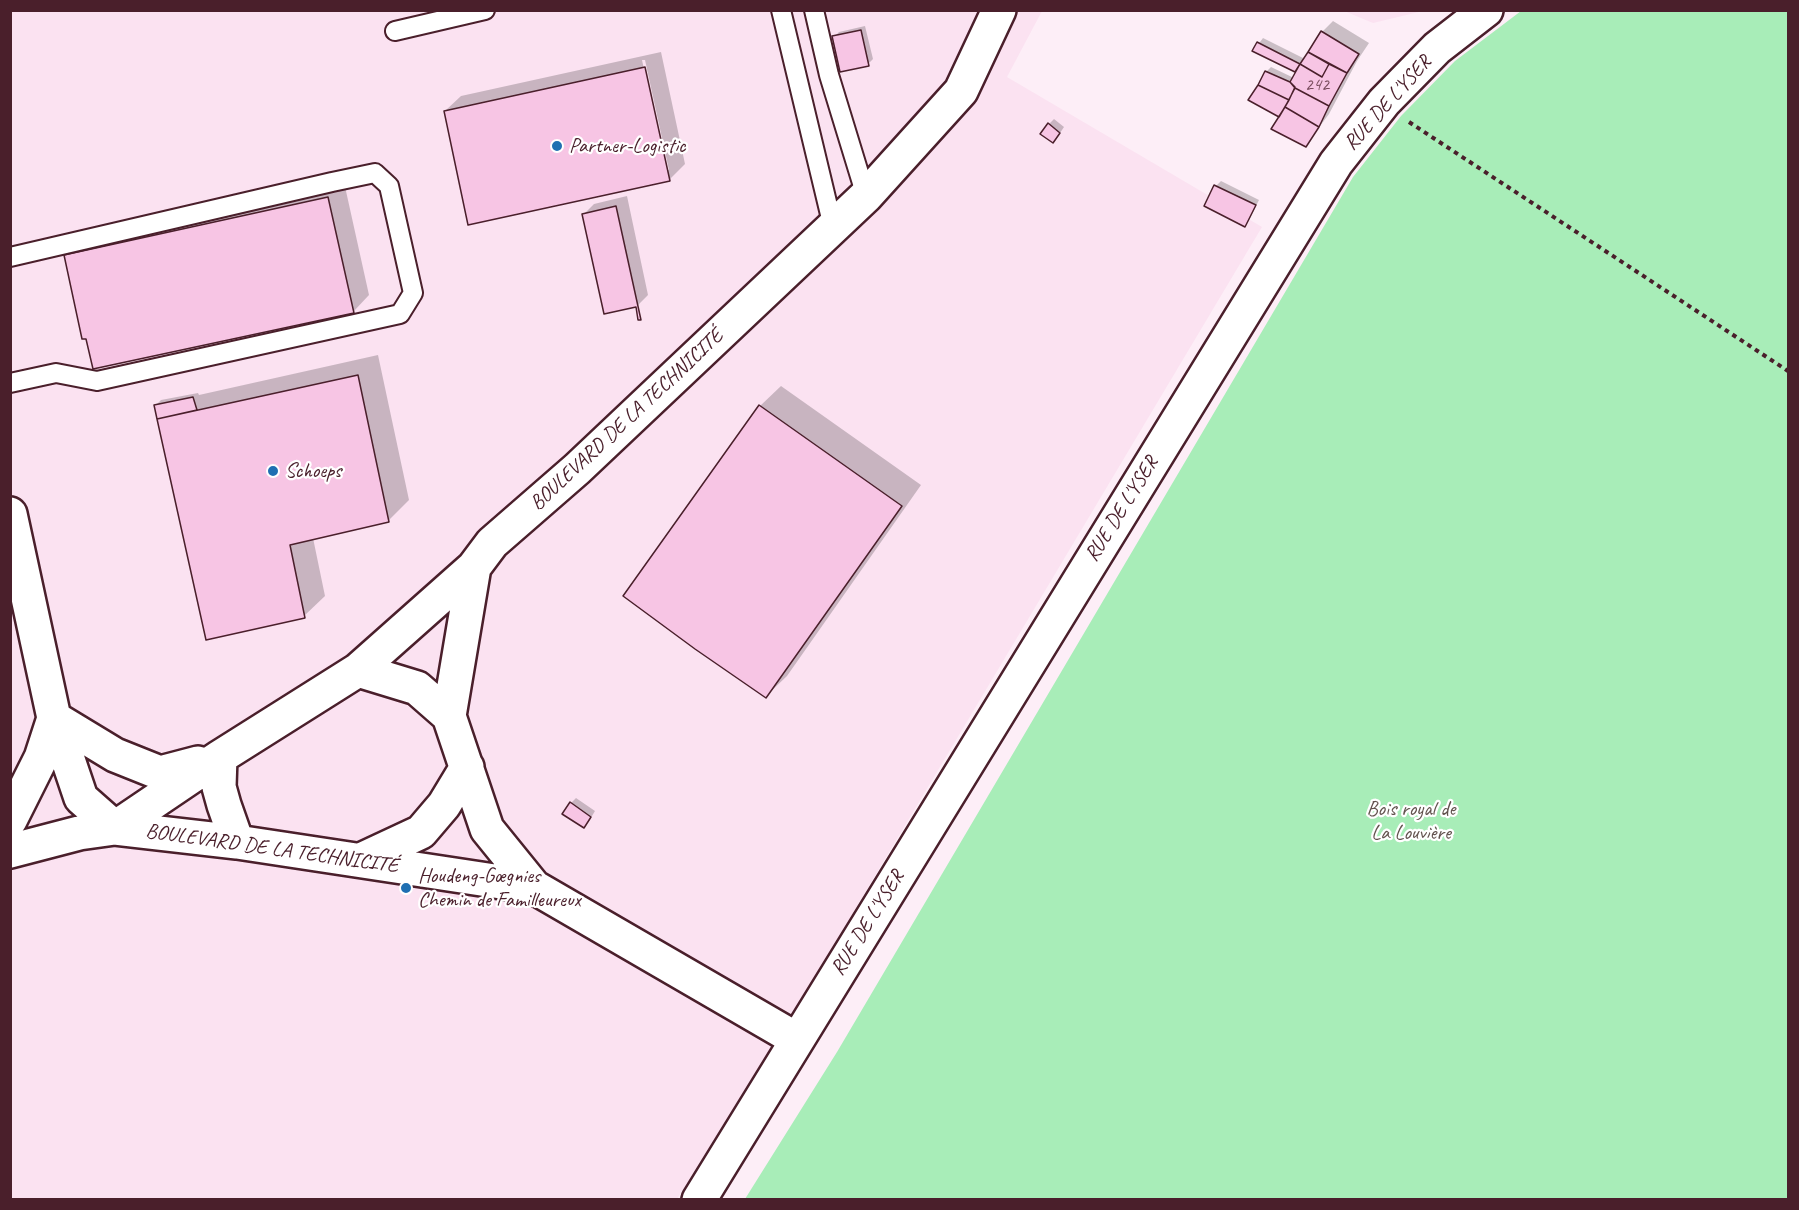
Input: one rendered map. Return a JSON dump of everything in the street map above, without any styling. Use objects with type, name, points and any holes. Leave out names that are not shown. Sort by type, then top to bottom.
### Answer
[{"type":"street","name":"BOULEVARD DE LA TECHNICITÉ","points":[[796,1039],[534,887],[487,829],[449,716],[474,567],[492,543],[577,469],[866,196],[961,90],[999,10]]},
{"type":"street","name":"RUE DE L'YSER","points":[[699,1200],[1336,163],[1384,102],[1437,48],[1486,10]]},
{"type":"street","points":[[10,514],[54,718],[81,798],[115,828],[220,756],[358,670],[474,567]]},
{"type":"street","points":[[358,670],[417,688],[449,716]]},
{"type":"street","points":[[54,718],[115,755],[160,773],[220,756]]},
{"type":"street","points":[[10,820],[41,758],[54,718]]},
{"type":"street","points":[[220,756],[219,787],[237,842]]},
{"type":"street","points":[[361,860],[421,832],[444,806],[467,767]]},
{"type":"street","name":"BOULEVARD DE LA TECHNICITÉ","points":[[10,851],[78,833],[115,828],[237,842],[534,887]]},
{"type":"lane","points":[[395,31],[485,10]]},
{"type":"lane","points":[[780,10],[833,227]]},
{"type":"lane","points":[[814,10],[829,75],[866,196]]},
{"type":"lane","points":[[10,257],[375,173],[389,186],[413,293],[400,314],[376,320],[97,381],[56,373],[10,384]]},
{"type":"path","points":[[1401,116],[1788,371]]},
{"type":"shaded area","points":[[10,11],[1042,11],[1007,77],[1262,227],[817,973],[677,1199],[11,1199]]},
{"type":"shaded area","points":[[1344,11],[1423,11],[1373,23]]},
{"type":"green space","name":"Bois royal de La Louvière","points":[[1521,11],[1788,11],[1788,1199],[745,1199],[837,1052],[1353,177],[1401,116],[1455,61]]},
{"type":"building","points":[[861,30],[869,66],[840,72],[832,36]]},
{"type":"building","points":[[1321,31],[1359,54],[1347,73],[1308,52]]},
{"type":"building","points":[[1257,42],[1300,64],[1295,72],[1252,51]]},
{"type":"building","points":[[1308,52],[1329,64],[1322,77],[1300,64]]},
{"type":"building","points":[[1300,64],[1322,77],[1329,64],[1347,73],[1329,106],[1295,88],[1290,82]]},
{"type":"building","name":"Partner-Logistic","points":[[645,67],[670,181],[468,225],[444,111]]},
{"type":"building","points":[[1265,71],[1290,82],[1295,87],[1289,100],[1258,85]]},
{"type":"building","points":[[1258,85],[1289,100],[1279,117],[1248,100]]},
{"type":"building","points":[[1295,88],[1329,106],[1319,127],[1285,107]]},
{"type":"building","points":[[1285,107],[1319,127],[1306,147],[1271,129]]},
{"type":"building","points":[[1048,123],[1060,133],[1053,143],[1040,134]]},
{"type":"building","points":[[1214,185],[1256,205],[1245,227],[1204,206]]},
{"type":"building","points":[[328,197],[354,313],[93,369],[86,339],[82,339],[64,255]]},
{"type":"building","points":[[616,206],[641,320],[638,320],[636,307],[604,314],[582,214]]},
{"type":"building","name":"Schoeps","points":[[358,375],[389,522],[290,545],[305,618],[206,640],[157,419]]},
{"type":"building","points":[[193,397],[197,410],[157,419],[154,405]]},
{"type":"building","points":[[759,405],[902,506],[766,698],[623,596]]},
{"type":"building","points":[[570,802],[591,817],[584,828],[562,814]]},
{"type":"place","name":"Partner-Logistic","points":[[557,146]]},
{"type":"place","name":"Schoeps","points":[[273,471]]},
{"type":"place","name":"Houdeng-Gœgnies Chemin de Familleureux","points":[[406,888]]}]
